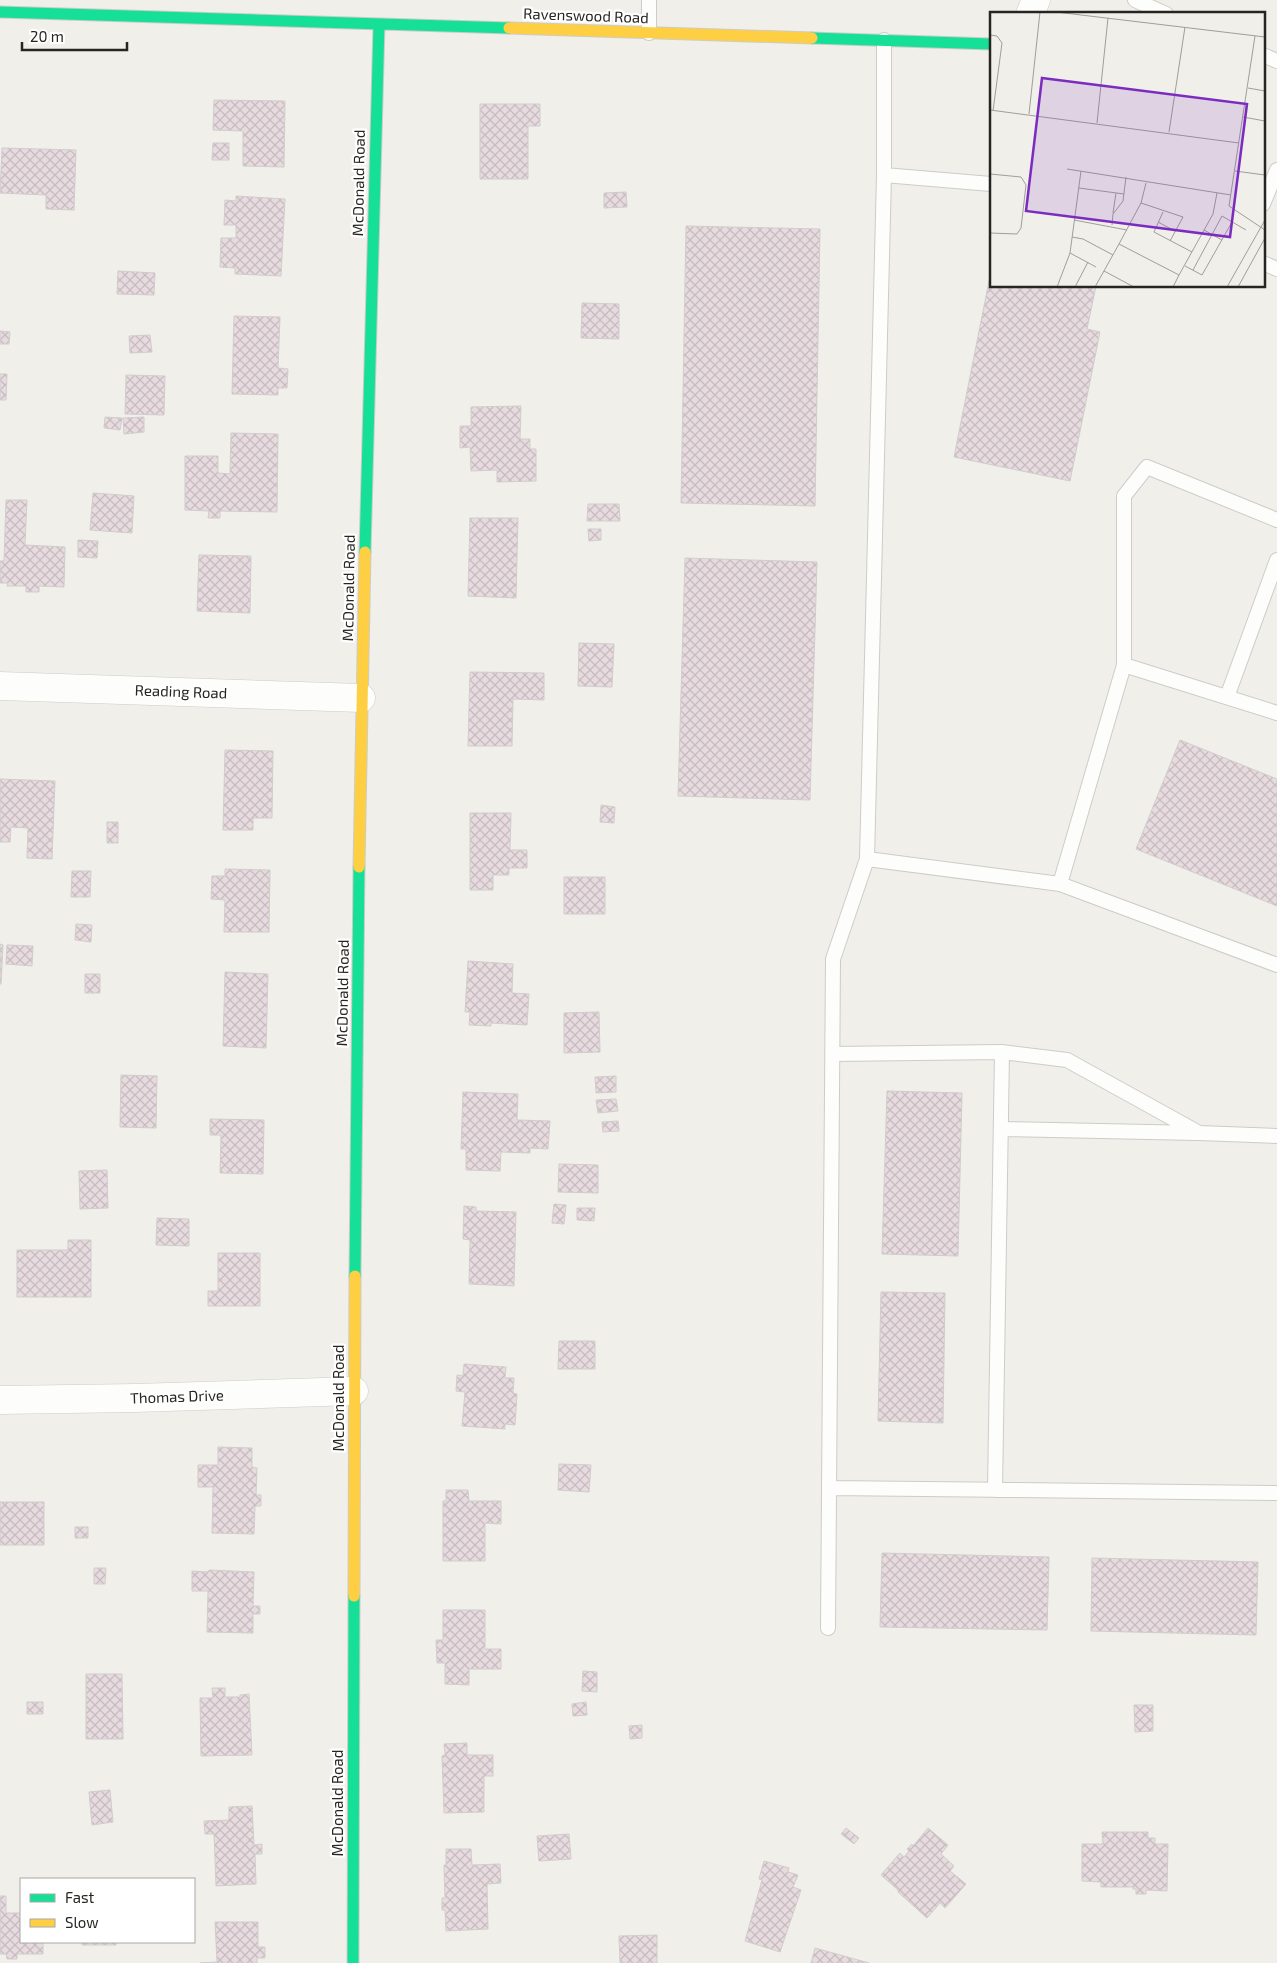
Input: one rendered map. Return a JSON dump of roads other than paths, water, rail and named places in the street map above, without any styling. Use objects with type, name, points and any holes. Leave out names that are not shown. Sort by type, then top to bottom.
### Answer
[{"type":"street","points":[[1031,12],[1036,0]]},
{"type":"street","name":"Ravenswood Road","points":[[0,12],[990,44]]},
{"type":"street","name":"McDonald Road","points":[[353,1963],[354,1391],[361,698],[379,24]]},
{"type":"street","name":"Reading Road","points":[[0,686],[361,698]]},
{"type":"street","name":"Thomas Drive","points":[[0,1400],[354,1391]]},
{"type":"lane","points":[[131,16],[132,0]]},
{"type":"lane","points":[[649,0],[649,33]]},
{"type":"lane","points":[[1130,12],[1135,0],[1162,12]]},
{"type":"lane","points":[[828,1628],[834,959],[867,859],[884,175],[884,40]]},
{"type":"lane","points":[[1264,55],[1277,60]]},
{"type":"lane","points":[[1264,166],[1277,171],[1264,202]]},
{"type":"lane","points":[[884,175],[990,184]]},
{"type":"lane","points":[[1264,263],[1277,269]]},
{"type":"lane","points":[[1060,884],[1124,665],[1124,496],[1147,467],[1277,520]]},
{"type":"lane","points":[[1227,697],[1277,560]]},
{"type":"lane","points":[[1124,665],[1277,713]]},
{"type":"lane","points":[[867,859],[1060,884],[1277,965]]},
{"type":"lane","points":[[833,1054],[1002,1052],[1067,1060],[1199,1133]]},
{"type":"lane","points":[[995,1490],[1002,1052]]},
{"type":"lane","points":[[1001,1129],[1277,1136]]},
{"type":"lane","points":[[829,1488],[1277,1493]]}]
